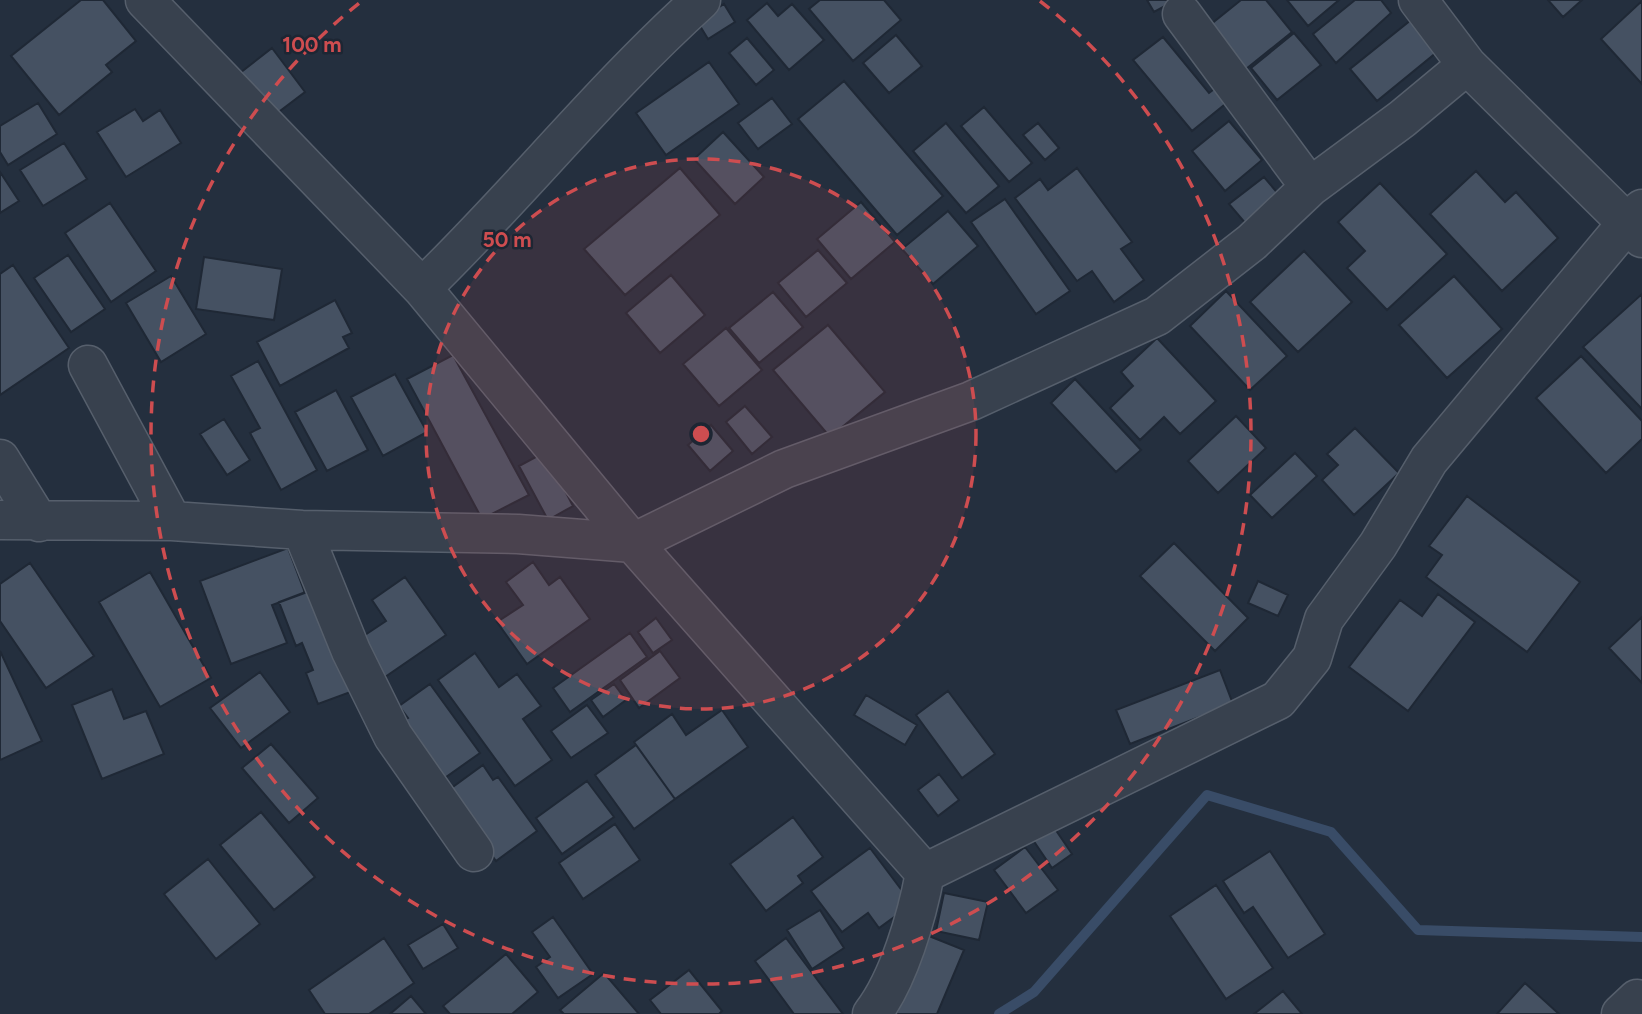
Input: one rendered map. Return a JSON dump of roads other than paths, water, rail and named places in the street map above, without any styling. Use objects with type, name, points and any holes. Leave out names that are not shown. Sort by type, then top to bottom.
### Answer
[{"type":"street","points":[[145,0],[422,288],[633,543],[925,873]]},
{"type":"street","points":[[422,288],[480,231],[652,44],[701,0]]},
{"type":"street","points":[[925,873],[1278,700],[1312,658],[1324,619],[1378,545],[1429,460],[1637,223],[1467,65],[1418,0]]},
{"type":"street","points":[[1182,14],[1310,187]]},
{"type":"street","points":[[0,520],[172,521],[302,530],[518,534],[633,543],[784,469],[971,401],[1157,316],[1252,242],[1310,187],[1402,119],[1467,65]]},
{"type":"street","points":[[88,366],[172,521]]},
{"type":"street","points":[[0,459],[39,522]]},
{"type":"street","points":[[302,530],[351,651],[393,736],[474,852]]},
{"type":"street","points":[[872,1014],[899,960],[919,905],[925,873]]},
{"type":"waterway","points":[[999,1014],[1034,992],[1207,795],[1331,832],[1418,930],[1642,937]]}]
